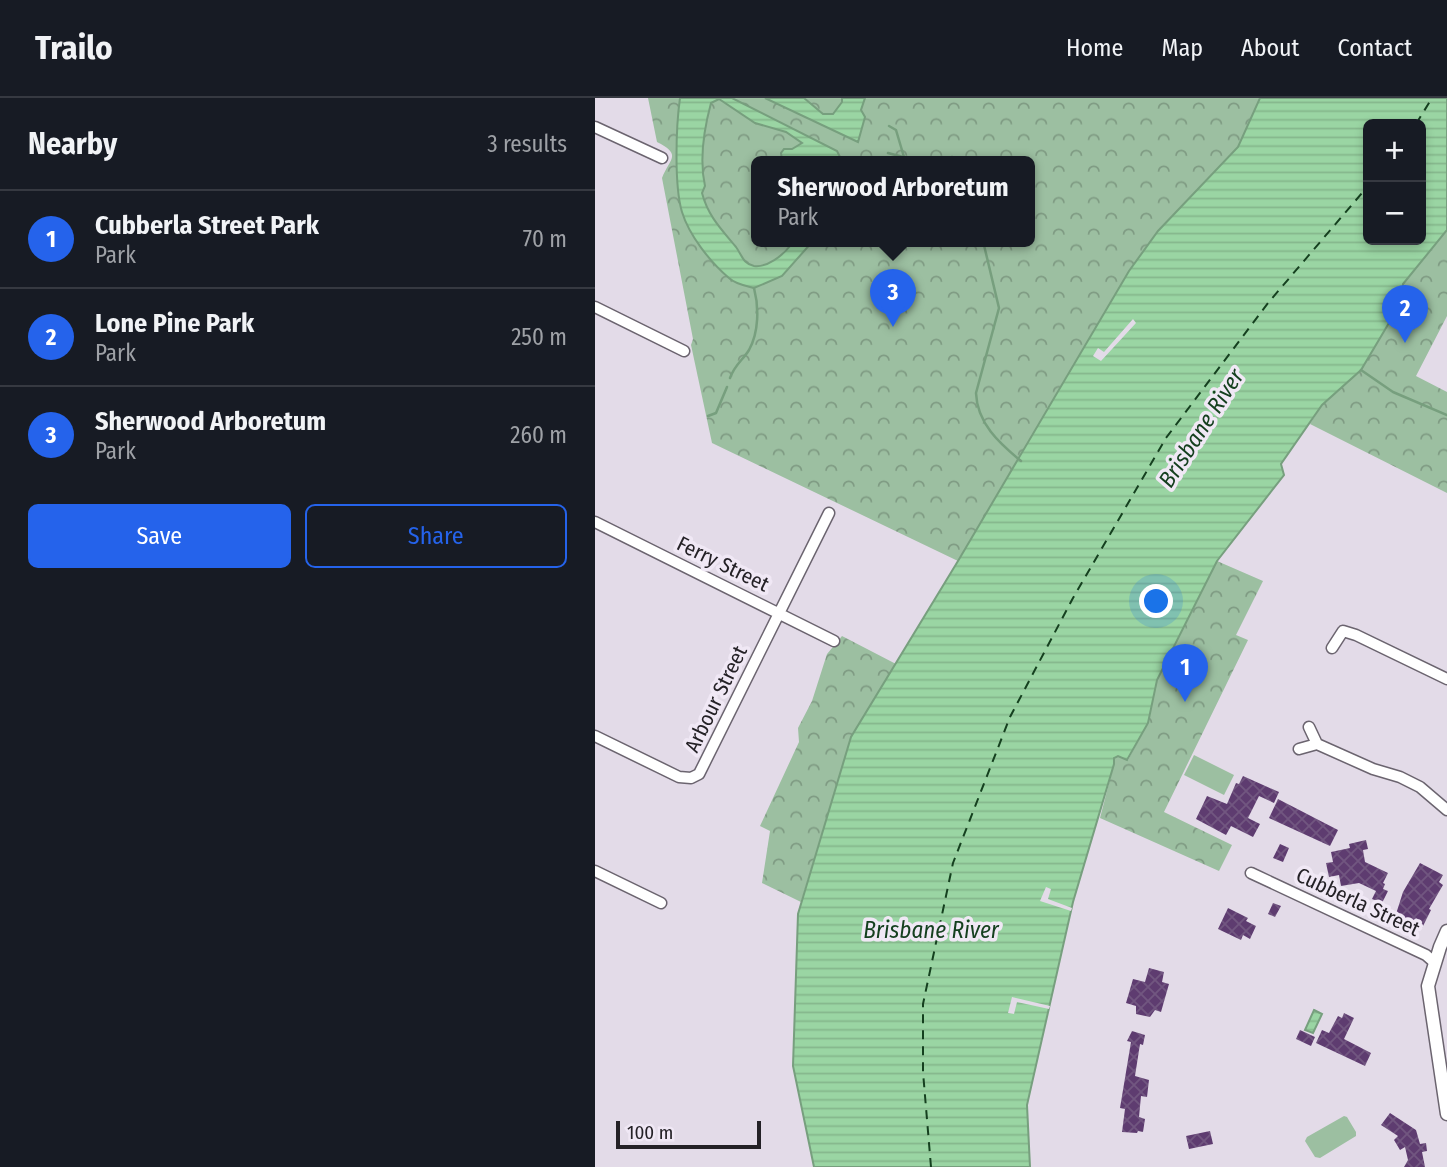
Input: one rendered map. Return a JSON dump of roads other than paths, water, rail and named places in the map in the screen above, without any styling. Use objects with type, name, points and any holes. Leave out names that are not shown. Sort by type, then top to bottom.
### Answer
[{"type":"street","points":[[595,127],[662,158]]},
{"type":"street","points":[[595,307],[684,351]]},
{"type":"street","points":[[779,613],[829,513]]},
{"type":"street","name":"Ferry Street","points":[[597,528],[834,641]]},
{"type":"street","name":"Arbour Street","points":[[595,736],[679,777],[691,778],[699,774],[779,613]]},
{"type":"street","points":[[1332,648],[1343,631],[1447,679]]},
{"type":"street","points":[[1309,727],[1317,744]]},
{"type":"street","points":[[1299,749],[1317,744],[1373,769],[1400,777],[1420,787],[1447,810]]},
{"type":"street","points":[[595,871],[661,903]]},
{"type":"street","name":"Cubberla Street","points":[[1251,873],[1426,955],[1447,968]]},
{"type":"street","points":[[1447,931],[1434,962],[1428,986],[1447,1114]]},
{"type":"water","points":[[680,98],[732,98],[837,151],[840,156],[781,156],[784,149],[792,149],[802,143],[786,132],[755,123],[719,99],[711,103],[702,155],[705,186],[702,193],[708,209],[750,265],[764,265],[789,247],[808,247],[782,276],[754,288],[741,285],[722,272],[708,256],[695,239],[682,212],[678,187]]},
{"type":"water","points":[[765,98],[804,98],[823,114],[833,114],[842,98],[865,98],[861,110],[865,117],[858,142]]},
{"type":"water","name":"Brisbane River","points":[[1260,98],[1447,98],[1447,230],[1403,284],[1402,301],[1361,370],[1322,405],[1281,464],[1284,475],[1217,561],[1157,680],[1148,723],[1127,760],[1118,756],[1114,758],[1073,902],[1027,1105],[1030,1167],[814,1167],[793,1066],[798,914],[851,737],[1129,271],[1158,231],[1238,147]]},
{"type":"water","points":[[1314,1010],[1322,1014],[1313,1033],[1305,1030]]},
{"type":"waterway","points":[[889,126],[896,130],[904,156]]},
{"type":"waterway","points":[[888,153],[899,156]]},
{"type":"waterway","points":[[984,247],[999,308],[976,393],[977,404],[991,432],[1021,461]]},
{"type":"waterway","points":[[730,378],[749,350],[755,335],[757,303],[754,288]]},
{"type":"waterway","points":[[1361,370],[1393,392],[1447,415]]},
{"type":"waterway","points":[[708,416],[716,413],[727,387]]},
{"type":"place","name":"Sherwood Arboretum","points":[[893,327]]},
{"type":"place","name":"Lone Pine Park","points":[[1405,343]]},
{"type":"place","name":"Cubberla Street Park","points":[[1185,702]]}]
